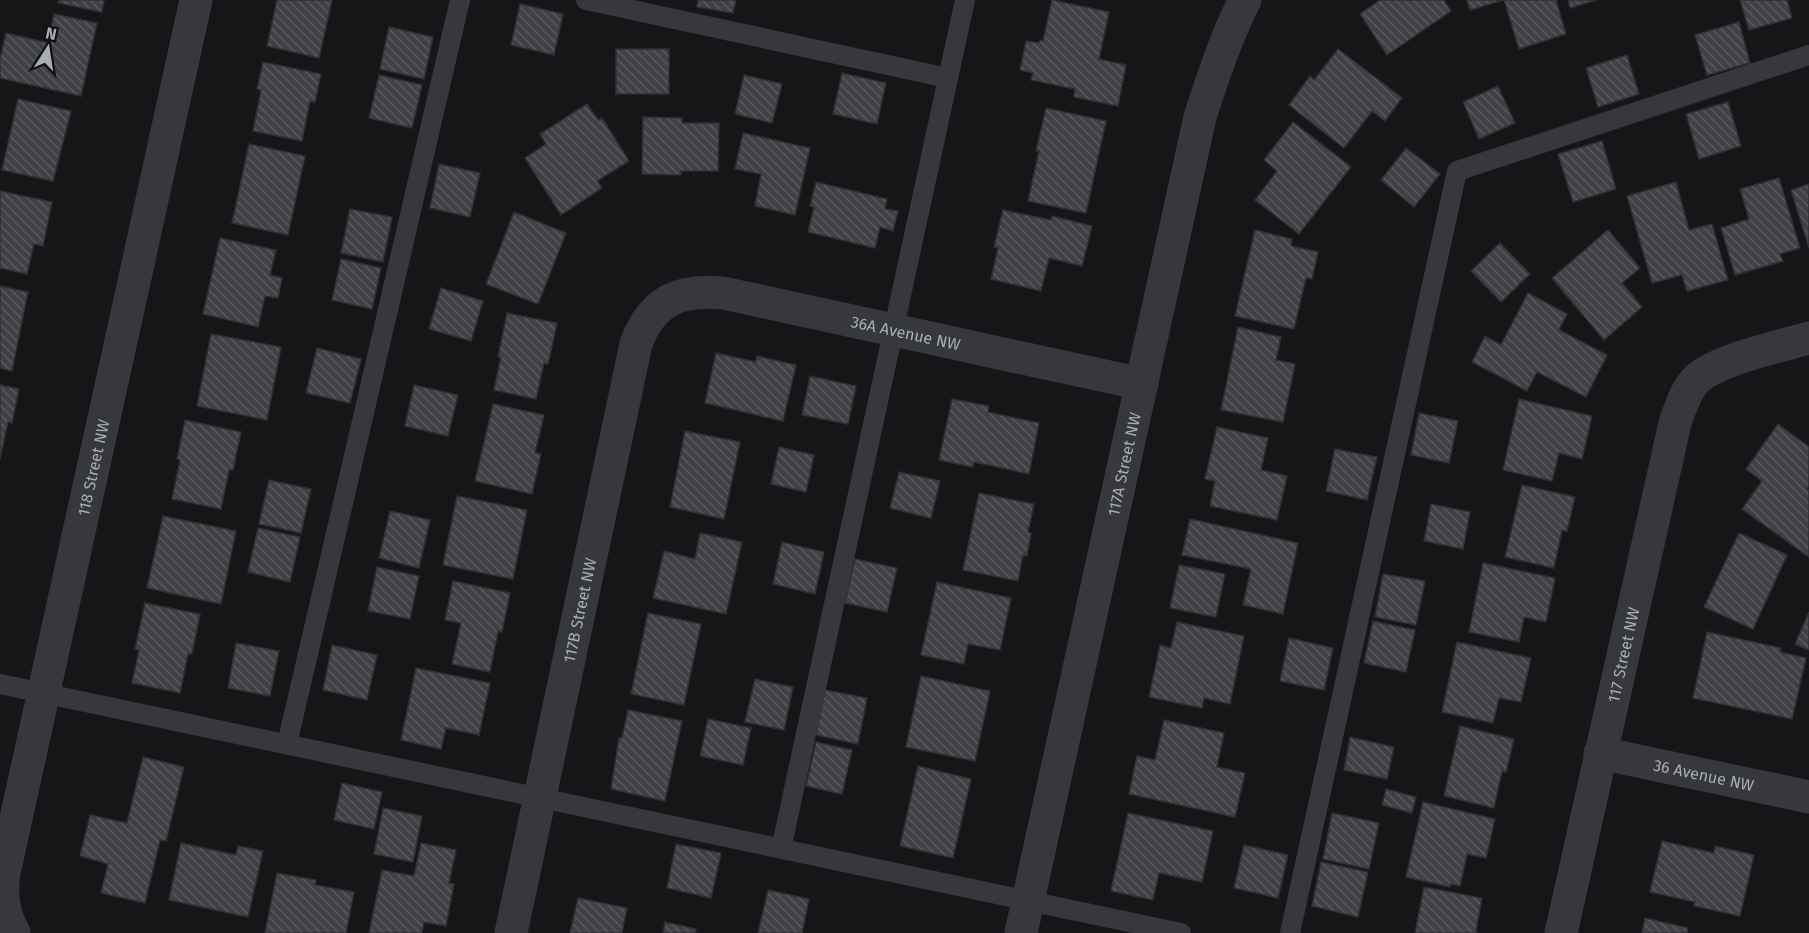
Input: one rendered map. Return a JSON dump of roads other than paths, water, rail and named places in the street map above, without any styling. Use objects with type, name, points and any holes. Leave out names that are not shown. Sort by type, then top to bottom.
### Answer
[{"type":"street","name":"118 Street NW","points":[[14,933],[3,907],[4,873],[196,0]]},
{"type":"street","name":"117A Street NW","points":[[1021,933],[1200,117],[1235,19],[1245,0]]},
{"type":"street","name":"36A Avenue NW","points":[[670,299],[686,293],[723,294],[1142,384]]},
{"type":"street","name":"117B Street NW","points":[[511,933],[636,344],[642,327],[670,299]]},
{"type":"street","name":"117 Street NW","points":[[1561,933],[1675,423],[1683,400],[1695,380],[1713,368],[1809,338]]},
{"type":"street","name":"36 Avenue NW","points":[[1600,753],[1809,797]]},
{"type":"lane","points":[[287,744],[460,0]]},
{"type":"lane","points":[[586,0],[948,78]]},
{"type":"lane","points":[[781,849],[965,0]]},
{"type":"lane","points":[[1290,933],[1457,171],[1809,55]]},
{"type":"lane","points":[[0,684],[1181,933]]}]
